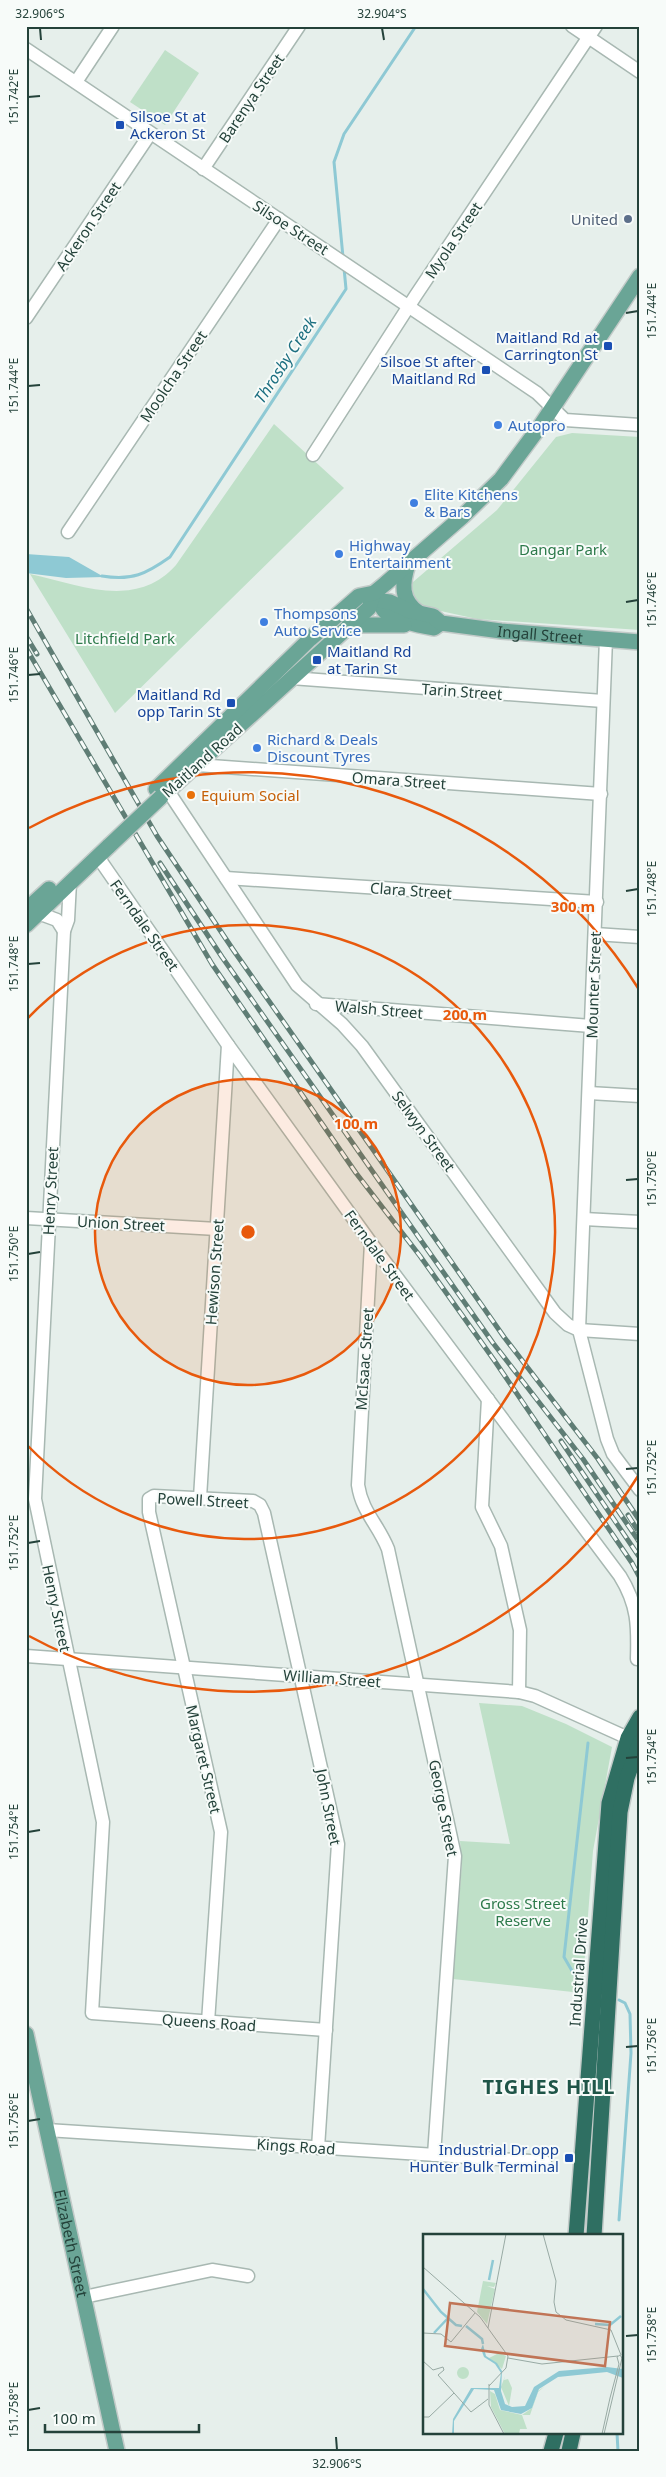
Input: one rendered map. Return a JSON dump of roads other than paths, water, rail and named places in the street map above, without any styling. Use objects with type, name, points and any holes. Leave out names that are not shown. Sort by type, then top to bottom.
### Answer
[{"type":"highway","name":"Industrial Drive","points":[[594,2234],[609,1964],[620,1812],[640,1717]]},
{"type":"highway","name":"Industrial Drive","points":[[576,2233],[609,1804],[634,1740]]},
{"type":"highway","points":[[551,2451],[556,2434]]},
{"type":"highway","points":[[568,2451],[573,2434]]},
{"type":"main road","name":"Maitland Road","points":[[162,792],[197,764],[349,624],[369,608],[408,564],[457,522],[501,479],[640,276]]},
{"type":"main road","points":[[408,564],[403,581],[403,593],[414,618]]},
{"type":"main road","name":"Maitland Road","points":[[26,925],[32,912],[162,792],[310,639],[360,596],[378,597]]},
{"type":"main road","name":"Ingall Street","points":[[378,597],[386,612],[414,618],[434,628],[442,623],[501,631],[640,642]]},
{"type":"main road","name":"Ingall Street","points":[[349,624],[402,626],[414,618]]},
{"type":"main road","name":"Maitland Road","points":[[32,912],[70,882],[104,847]]},
{"type":"main road","name":"Elizabeth Street","points":[[26,2034],[117,2451]]},
{"type":"street","points":[[76,82],[113,26]]},
{"type":"street","name":"Barenya Street","points":[[202,169],[299,26]]},
{"type":"street","points":[[572,26],[592,32],[640,72]]},
{"type":"street","name":"Myola Street","points":[[312,455],[408,306],[592,32]]},
{"type":"street","name":"Silsoe Street","points":[[26,49],[541,395],[565,420],[640,425]]},
{"type":"street","name":"Ackeron Street","points":[[26,318],[150,134]]},
{"type":"street","name":"Moolcha Street","points":[[68,532],[279,219]]},
{"type":"street","name":"Mounter Street","points":[[578,1330],[584,1219],[606,639]]},
{"type":"street","name":"Tarin Street","points":[[291,678],[604,700]]},
{"type":"street","name":"Omara Street","points":[[197,764],[601,794]]},
{"type":"street","name":"Selwyn Street","points":[[162,792],[226,878],[297,986],[342,1024],[362,1046],[556,1313],[568,1325],[578,1330]]},
{"type":"street","name":"Ferndale Street","points":[[104,847],[228,1045],[372,1243],[620,1576],[631,1594],[638,1625],[637,1660]]},
{"type":"street","name":"Clara Street","points":[[226,878],[596,902]]},
{"type":"street","name":"Henry Street","points":[[70,882],[68,920],[64,931],[35,1499],[103,1822],[92,2013]]},
{"type":"street","points":[[32,912],[57,920],[64,931]]},
{"type":"street","points":[[595,934],[640,936]]},
{"type":"street","name":"Walsh Street","points":[[316,1004],[591,1026]]},
{"type":"street","name":"Hewison Street","points":[[200,1498],[228,1045]]},
{"type":"street","points":[[589,1093],[640,1096]]},
{"type":"street","name":"Union Street","points":[[26,1218],[217,1229]]},
{"type":"street","points":[[584,1219],[640,1222]]},
{"type":"street","name":"McIsaac Street","points":[[358,1474],[372,1243]]},
{"type":"street","points":[[640,1334],[578,1330],[607,1439],[613,1454],[640,1490]]},
{"type":"street","points":[[488,1399],[482,1507],[501,1546],[520,1630],[519,1692]]},
{"type":"street","name":"George Street","points":[[358,1474],[362,1505],[388,1549],[455,1856],[434,2155]]},
{"type":"street","name":"Powell Street","points":[[149,1499],[154,1496],[253,1501],[258,1503]]},
{"type":"street","name":"Margaret Street","points":[[149,1499],[149,1512],[220,1832],[208,2022]]},
{"type":"street","name":"John Street","points":[[258,1503],[264,1514],[338,1844],[318,2148]]},
{"type":"street","name":"William Street","points":[[26,1656],[418,1683],[519,1692],[536,1696],[634,1740]]},
{"type":"street","name":"Queens Road","points":[[92,2013],[326,2030]]},
{"type":"street","name":"Kings Road","points":[[47,2130],[545,2162]]},
{"type":"street","points":[[576,2233],[594,2234]]},
{"type":"street","points":[[84,2297],[212,2270],[248,2276]]},
{"type":"water","points":[[26,554],[69,557],[104,577],[66,578],[26,573]]},
{"type":"waterway","name":"Throsby Creek","points":[[343,257],[334,162],[344,134],[416,26]]},
{"type":"waterway","name":"Throsby Creek","points":[[102,576],[122,578],[138,575],[170,557],[346,289],[344,268]]},
{"type":"waterway","points":[[579,1983],[564,1957],[588,1743]]},
{"type":"waterway","points":[[619,2000],[625,2003],[630,2014],[631,2053],[619,2220]]},
{"type":"waterway","points":[[617,2434],[618,2451]]},
{"type":"railway","points":[[26,608],[157,836],[234,951],[504,1337],[598,1459],[640,1521]]},
{"type":"railway","points":[[26,636],[37,654]]},
{"type":"railway","points":[[26,648],[212,964],[356,1173],[420,1256],[494,1360],[632,1563],[640,1578]]},
{"type":"railway","points":[[160,863],[222,957],[493,1343],[583,1459],[640,1543]]},
{"type":"railway","points":[[561,1441],[640,1558]]},
{"type":"railway","points":[[628,1515],[640,1534]]},
{"type":"place","name":"Silsoe St at Ackeron St","points":[[120,125]]},
{"type":"place","name":"United","points":[[628,219]]},
{"type":"place","name":"Maitland Rd at Carrington St","points":[[608,346]]},
{"type":"place","name":"Silsoe St after Maitland Rd","points":[[486,370]]},
{"type":"place","name":"Autopro","points":[[498,425]]},
{"type":"place","name":"Elite Kitchens & Bars","points":[[414,503]]},
{"type":"place","name":"Highway Entertainment","points":[[339,554]]},
{"type":"place","name":"Thompsons Auto Service","points":[[264,622]]},
{"type":"place","name":"Maitland Rd at Tarin St","points":[[317,660]]},
{"type":"place","name":"Maitland Rd opp Tarin St","points":[[231,703]]},
{"type":"place","name":"Richard & Deals Discount Tyres","points":[[257,748]]},
{"type":"place","name":"Equium Social","points":[[191,795]]},
{"type":"place","name":"Industrial Dr opp Hunter Bulk Terminal","points":[[569,2158]]},
{"type":"district","name":"TIGHES HILL","points":[[549,2086]]},
{"type":"park label","name":"Dangar Park","points":[[563,549]]},
{"type":"park label","name":"Litchfield Park","points":[[125,638]]},
{"type":"park label","name":"Gross Street Reserve","points":[[523,1912]]}]
